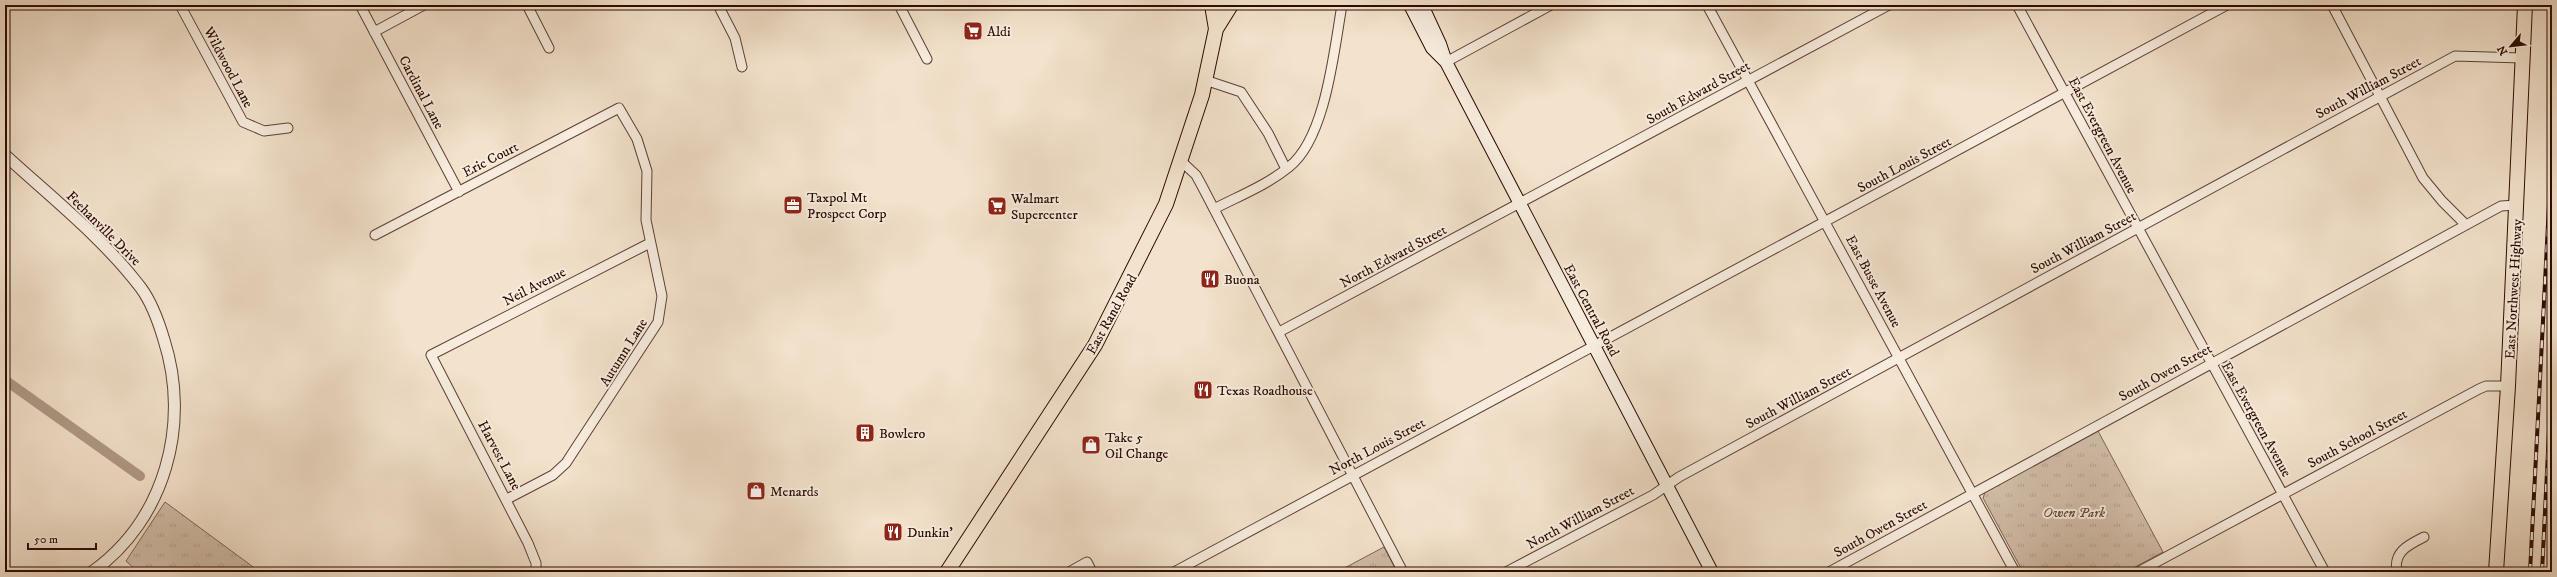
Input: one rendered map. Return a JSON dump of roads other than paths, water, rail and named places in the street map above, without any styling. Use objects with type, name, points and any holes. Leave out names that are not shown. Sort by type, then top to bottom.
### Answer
[{"type":"main road","name":"East Rand Road","points":[[1212,5],[1216,29]]},
{"type":"main road","name":"East Rand Road","points":[[947,572],[1095,345],[1164,210],[1181,161],[1205,80],[1216,29],[1231,5]]},
{"type":"main road","name":"East Central Road","points":[[1410,5],[1432,48],[1446,62]]},
{"type":"main road","name":"East Central Road","points":[[1422,5],[1440,44],[1446,62],[1712,572]]},
{"type":"main road","name":"East Northwest Highway","points":[[2496,572],[2508,386],[2525,5]]},
{"type":"street","name":"Wildwood Lane","points":[[180,5],[243,122],[264,131],[288,128]]},
{"type":"street","name":"Cardinal Lane","points":[[360,5],[459,192]]},
{"type":"street","points":[[374,32],[424,5]]},
{"type":"street","points":[[527,5],[549,48]]},
{"type":"street","points":[[718,5],[735,38],[742,67]]},
{"type":"street","points":[[899,5],[927,59]]},
{"type":"street","points":[[1214,209],[1286,169],[1308,144],[1319,120],[1342,5]]},
{"type":"street","points":[[1446,62],[1551,5]]},
{"type":"street","name":"East Busse Avenue","points":[[1708,5],[2016,572]]},
{"type":"street","name":"South Edward Street","points":[[1520,205],[1889,5]]},
{"type":"street","name":"East Evergreen Avenue","points":[[2017,5],[2137,229],[2325,572]]},
{"type":"street","name":"South Louis Street","points":[[1594,347],[2226,5]]},
{"type":"street","points":[[2332,5],[2426,182],[2466,225]]},
{"type":"street","name":"South William Street","points":[[1666,485],[2455,56],[2522,58]]},
{"type":"street","points":[[1205,80],[1241,92],[1268,133],[1286,169]]},
{"type":"street","name":"Eric Court","points":[[375,235],[619,108]]},
{"type":"street","name":"Autumn Lane","points":[[507,499],[553,475],[566,463],[648,340],[658,322],[662,296],[646,220],[646,171],[637,139],[619,108]]},
{"type":"street","name":"Feehanville Drive","points":[[5,155],[99,241],[142,289],[159,323],[170,358],[176,390],[174,424],[167,466],[154,498],[134,533],[110,559],[92,572]]},
{"type":"street","points":[[1181,161],[1196,175],[1403,572]]},
{"type":"street","name":"North Edward Street","points":[[1279,332],[1520,205]]},
{"type":"street","name":"South Owen Street","points":[[1829,572],[2210,363],[2501,206],[2517,205]]},
{"type":"street","name":"Neil Avenue","points":[[431,355],[650,243]]},
{"type":"street","name":"North Louis Street","points":[[1174,572],[1352,475],[1594,347]]},
{"type":"street","name":"Harvest Lane","points":[[431,355],[528,542],[536,563],[536,572]]},
{"type":"street","name":"South School Street","points":[[2138,572],[2479,389],[2486,386],[2508,386]]},
{"type":"street","name":"North William Street","points":[[1506,572],[1666,485]]},
{"type":"street","points":[[2397,572],[2396,558],[2399,552],[2424,537]]},
{"type":"street","points":[[1068,572],[1087,562],[1092,572]]},
{"type":"waterway","points":[[5,380],[140,476]]},
{"type":"railway","points":[[2530,572],[2552,147]]},
{"type":"railway","points":[[2542,572],[2552,371]]},
{"type":"place","name":"Aldi","points":[[973,31]]},
{"type":"place","name":"Taxpol Mt Prospect Corp","points":[[793,205]]},
{"type":"place","name":"Walmart Supercenter","points":[[997,206]]},
{"type":"place","name":"Buona","points":[[1210,279]]},
{"type":"place","name":"Texas Roadhouse","points":[[1203,390]]},
{"type":"place","name":"Bowlero","points":[[865,433]]},
{"type":"place","name":"Take 5 Oil Change","points":[[1091,445]]},
{"type":"place","name":"Menards","points":[[756,491]]},
{"type":"place","name":"Dunkin'","points":[[893,532]]},
{"type":"park label","name":"Owen Park","points":[[2074,512]]}]
